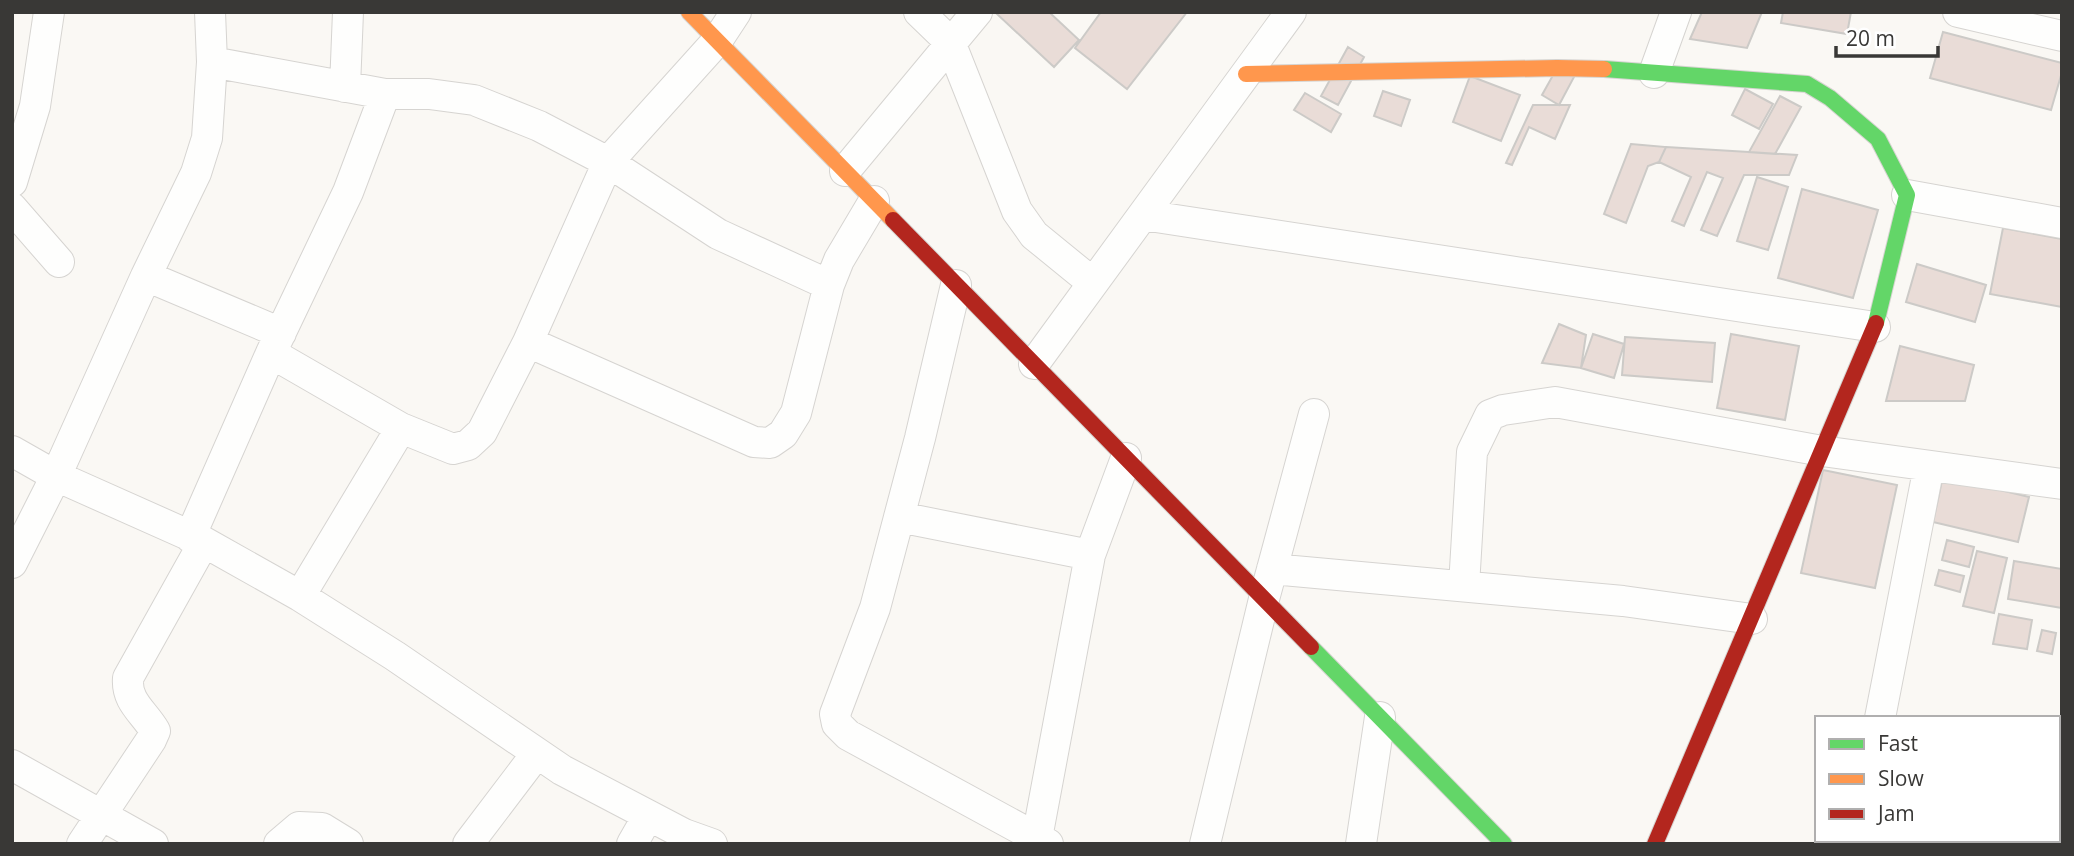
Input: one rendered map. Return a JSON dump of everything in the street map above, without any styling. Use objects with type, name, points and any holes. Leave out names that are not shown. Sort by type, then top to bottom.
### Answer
[{"type":"street","points":[[12,182],[35,106],[49,12]]},
{"type":"street","points":[[12,563],[56,476],[146,276],[196,173],[207,138],[212,62],[210,12]]},
{"type":"street","points":[[345,87],[348,12]]},
{"type":"street","points":[[689,12],[1504,844]]},
{"type":"street","points":[[146,276],[276,343],[401,428],[453,449],[468,445],[482,432],[528,342],[608,162],[717,41],[736,12]]},
{"type":"street","points":[[919,12],[950,42],[1017,211],[1034,235],[1093,283]]},
{"type":"street","points":[[845,171],[977,12]]},
{"type":"street","points":[[1034,364],[1292,12]]},
{"type":"street","points":[[1654,73],[1676,12]]},
{"type":"street","points":[[1958,12],[2062,36]]},
{"type":"street","points":[[212,62],[385,94],[429,94],[474,100],[539,126],[608,162],[718,234],[829,285]]},
{"type":"street","points":[[1247,74],[1557,68],[1807,84],[1830,98],[1878,139],[1907,195],[1875,327],[1656,844]]},
{"type":"street","points":[[82,844],[155,731],[132,701],[127,689],[128,678],[197,540],[276,343],[348,192],[385,94]]},
{"type":"street","points":[[1907,195],[2062,223]]},
{"type":"street","points":[[528,342],[754,442],[770,443],[783,434],[796,413],[829,285],[839,260],[874,201]]},
{"type":"street","points":[[12,208],[59,262]]},
{"type":"street","points":[[1143,215],[1875,327]]},
{"type":"street","points":[[956,285],[899,517],[874,608],[835,714],[837,724],[848,735],[1043,841],[1090,555],[1126,458]]},
{"type":"street","points":[[1464,586],[1472,452],[1490,415],[1503,410],[1555,402],[1822,451],[2062,484]]},
{"type":"street","points":[[1205,844],[1264,599],[1314,414]]},
{"type":"street","points":[[300,596],[401,428]]},
{"type":"street","points":[[12,451],[56,476],[197,540],[300,596],[395,656],[562,770],[684,834],[712,844]]},
{"type":"street","points":[[1880,716],[1929,466]]},
{"type":"street","points":[[899,517],[1090,555]]},
{"type":"street","points":[[1272,569],[1623,601],[1752,619]]},
{"type":"street","points":[[1361,844],[1380,717]]},
{"type":"street","points":[[468,844],[537,753]]},
{"type":"street","points":[[12,765],[153,844]]},
{"type":"street","points":[[632,844],[648,816]]},
{"type":"street","points":[[279,844],[299,827],[322,828],[348,844]]},
{"type":"building","points":[[1049,12],[1079,40],[1054,67],[997,14]]},
{"type":"building","points":[[1101,12],[1187,12],[1127,89],[1075,48]]},
{"type":"building","points":[[1702,12],[1762,12],[1747,48],[1690,39]]},
{"type":"building","points":[[1783,12],[1851,12],[1847,34],[1781,23]]},
{"type":"building","points":[[1943,32],[2062,63],[2051,110],[1930,78]]},
{"type":"building","points":[[1348,47],[1364,57],[1338,105],[1321,96]]},
{"type":"building","points":[[1557,68],[1574,77],[1559,105],[1542,95]]},
{"type":"building","points":[[1470,76],[1520,95],[1501,141],[1453,122]]},
{"type":"building","points":[[1745,89],[1773,104],[1759,129],[1732,115]]},
{"type":"building","points":[[1383,91],[1410,100],[1401,126],[1374,116]]},
{"type":"building","points":[[1305,93],[1341,114],[1331,132],[1294,110]]},
{"type":"building","points":[[1780,96],[1801,107],[1775,154],[1749,152]]},
{"type":"building","points":[[1533,105],[1570,105],[1555,139],[1529,127],[1512,165],[1506,163]]},
{"type":"building","points":[[1631,144],[1666,147],[1659,162],[1648,166],[1626,223],[1604,214]]},
{"type":"building","points":[[1666,147],[1797,155],[1789,175],[1744,175],[1717,236],[1701,230],[1723,178],[1707,172],[1684,226],[1672,221],[1691,177],[1659,162]]},
{"type":"building","points":[[1757,177],[1788,187],[1768,250],[1737,241]]},
{"type":"building","points":[[1802,189],[1878,210],[1853,298],[1778,278]]},
{"type":"building","points":[[2003,228],[2062,239],[2062,307],[1990,294]]},
{"type":"building","points":[[1917,264],[1986,285],[1975,322],[1906,302]]},
{"type":"building","points":[[1559,324],[1586,335],[1581,368],[1542,363]]},
{"type":"building","points":[[1593,334],[1624,344],[1614,378],[1581,368]]},
{"type":"building","points":[[1731,334],[1799,346],[1785,420],[1717,408]]},
{"type":"building","points":[[1625,337],[1715,343],[1712,382],[1622,375]]},
{"type":"building","points":[[1900,346],[1974,365],[1965,401],[1886,401]]},
{"type":"building","points":[[1823,470],[1897,485],[1875,588],[1801,573]]},
{"type":"building","points":[[1943,476],[2029,497],[2018,542],[1933,522]]},
{"type":"building","points":[[1947,540],[1974,547],[1969,567],[1942,560]]},
{"type":"building","points":[[1977,551],[2007,558],[1994,613],[1963,606]]},
{"type":"building","points":[[2014,561],[2062,569],[2062,608],[2008,599]]},
{"type":"building","points":[[1939,570],[1964,576],[1960,592],[1935,585]]},
{"type":"building","points":[[1999,614],[2032,620],[2027,649],[1993,644]]},
{"type":"building","points":[[2042,630],[2056,633],[2052,654],[2037,651]]},
{"type":"traffic: fast","points":[[1604,69],[1807,84],[1830,98],[1878,139],[1907,195],[1876,323]]},
{"type":"traffic: fast","points":[[1311,647],[1504,844]]},
{"type":"traffic: slow","points":[[689,12],[893,220]]},
{"type":"traffic: slow","points":[[1246,74],[1604,69]]},
{"type":"traffic: jam","points":[[893,220],[1311,647]]},
{"type":"traffic: jam","points":[[1655,844],[1876,323]]},
{"type":"traffic: jam","points":[[2030,844],[2034,842]]}]
